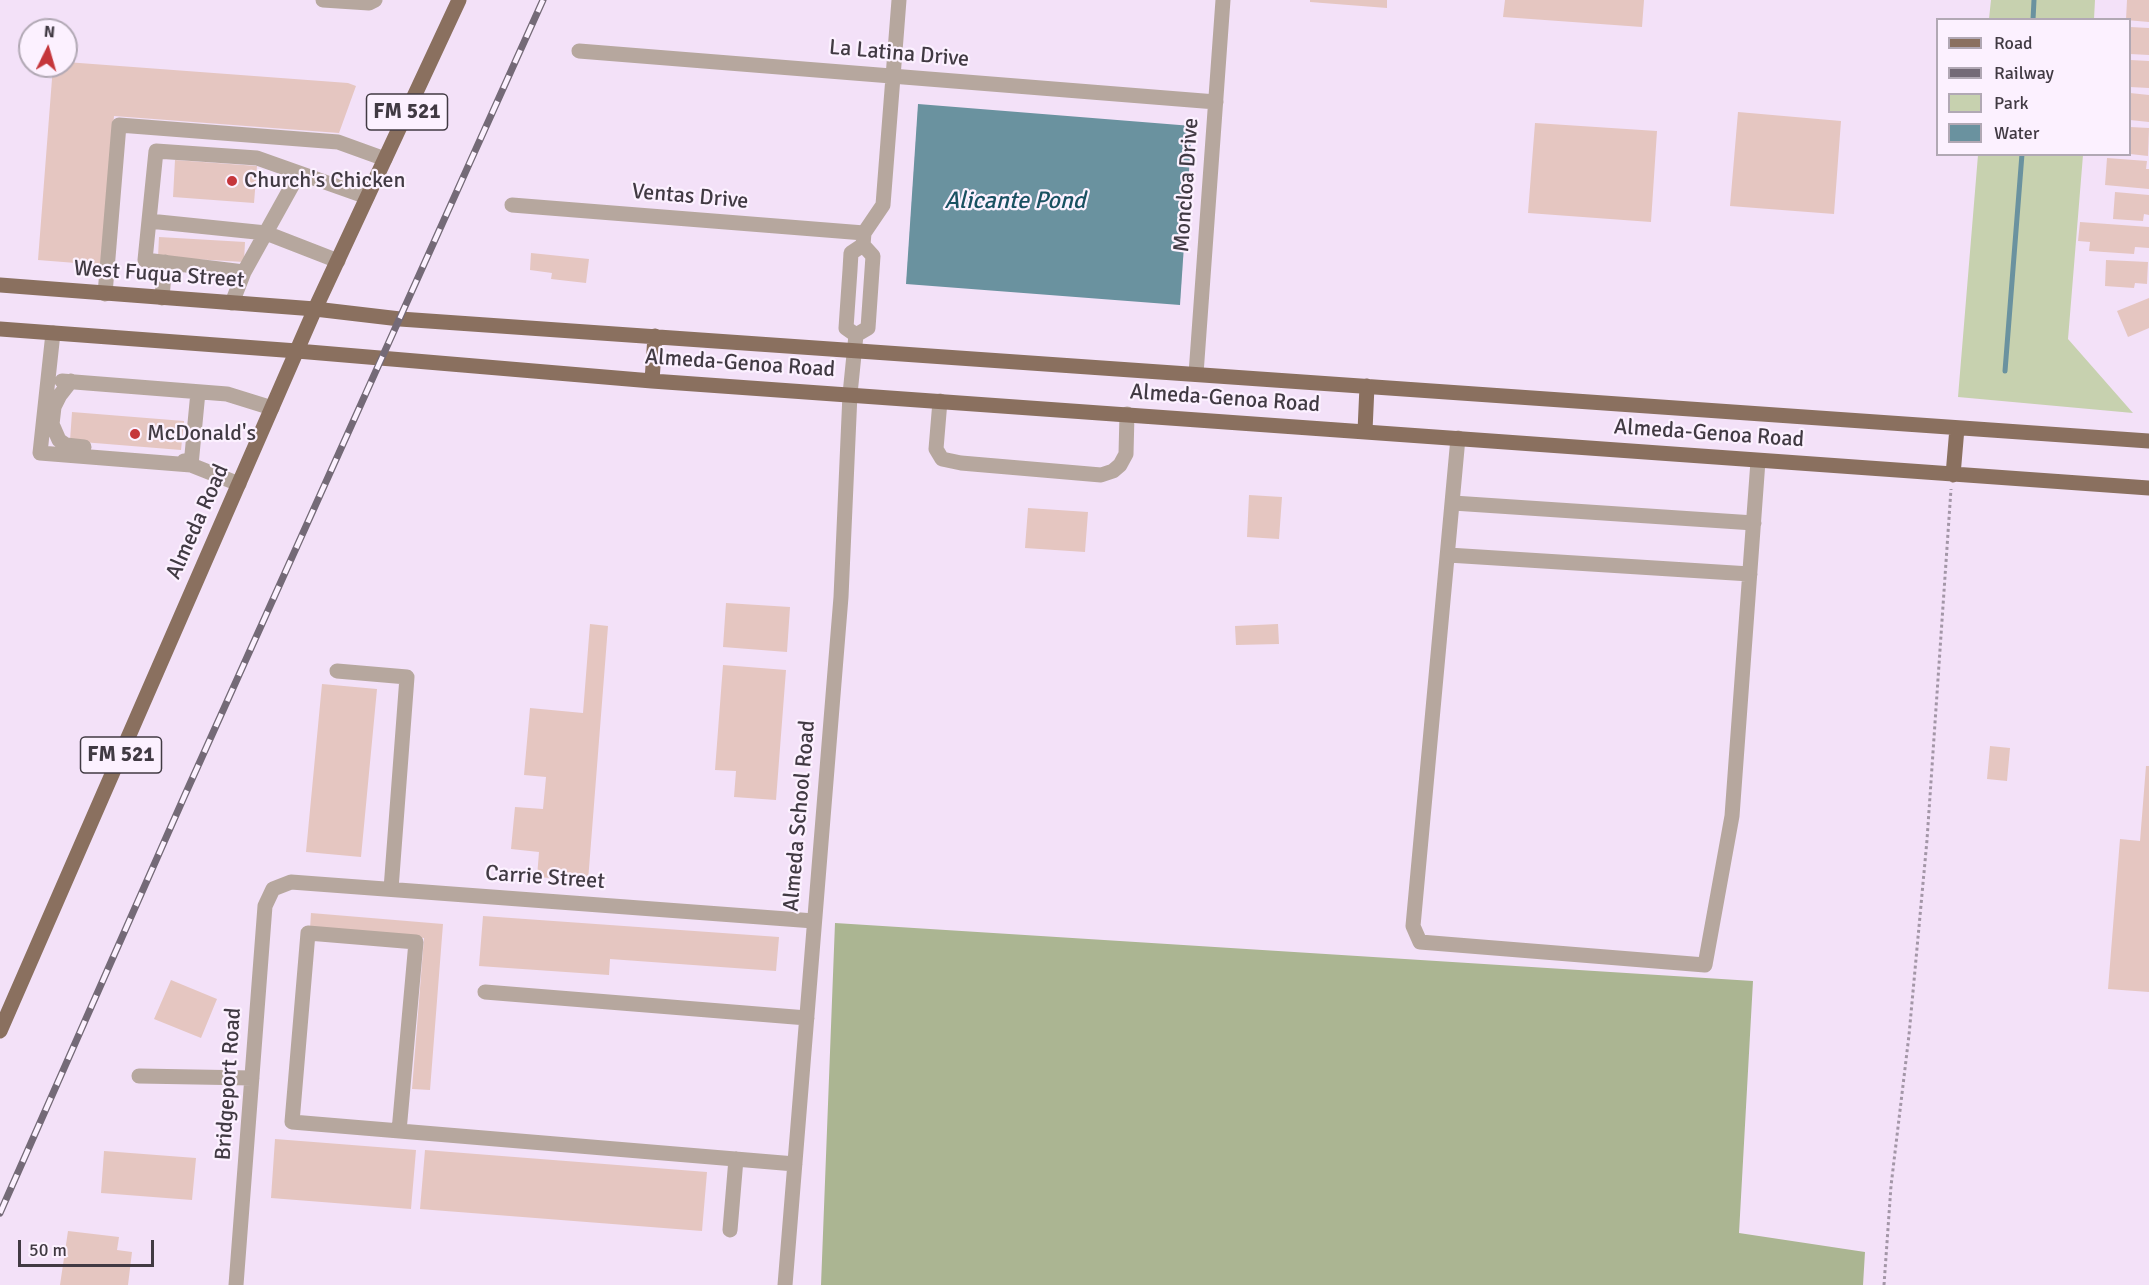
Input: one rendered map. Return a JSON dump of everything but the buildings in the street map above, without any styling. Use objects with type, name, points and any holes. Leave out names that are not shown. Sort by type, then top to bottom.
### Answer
[{"type":"main road","name":"Almeda Road","points":[[0,1031],[315,309],[368,197],[455,1]]},
{"type":"main road","name":"West Fuqua Street","points":[[0,285],[315,309]]},
{"type":"main road","name":"Almeda-Genoa Road","points":[[315,309],[400,319],[655,336],[855,342],[1196,374],[2149,441]]},
{"type":"main road","points":[[0,329],[297,351]]},
{"type":"main road","points":[[652,381],[655,336]]},
{"type":"main road","name":"Almeda-Genoa Road","points":[[297,351],[652,381],[2149,488]]},
{"type":"main road","points":[[1365,431],[1367,386]]},
{"type":"main road","points":[[1953,475],[1957,428]]},
{"type":"street","points":[[323,0],[369,3],[375,0]]},
{"type":"street","points":[[864,239],[873,256],[868,328],[855,342],[846,328],[851,253],[864,239],[883,206],[899,0]]},
{"type":"street","name":"Moncloa Drive","points":[[1196,374],[1223,0]]},
{"type":"street","name":"La Latina Drive","points":[[579,51],[1216,102]]},
{"type":"street","points":[[105,294],[119,125],[338,142],[385,159]]},
{"type":"street","points":[[244,272],[145,260],[156,151],[257,158],[368,197]]},
{"type":"street","points":[[232,303],[244,272],[299,173]]},
{"type":"street","name":"Ventas Drive","points":[[512,205],[864,239]]},
{"type":"street","points":[[149,221],[266,233],[338,261]]},
{"type":"street","points":[[162,298],[165,261]]},
{"type":"street","points":[[848,292],[870,294]]},
{"type":"street","points":[[53,333],[40,453],[191,465]]},
{"type":"street","name":"Almeda School Road","points":[[785,1285],[841,597],[850,394],[855,342]]},
{"type":"street","points":[[48,379],[227,394],[272,408]]},
{"type":"street","points":[[71,381],[54,407],[52,424],[58,440],[66,445],[172,454],[191,465],[240,484]]},
{"type":"street","points":[[191,465],[198,392]]},
{"type":"street","points":[[940,401],[936,449],[942,459],[961,463],[1101,475],[1113,471],[1120,465],[1126,454],[1127,414]]},
{"type":"street","points":[[1458,438],[1413,926],[1420,942],[1705,965],[1732,816],[1758,461]]},
{"type":"street","points":[[1453,503],[1754,523]]},
{"type":"street","points":[[1448,555],[1750,574]]},
{"type":"street","points":[[337,671],[407,677],[391,889]]},
{"type":"street","name":"Carrie Street","points":[[273,889],[291,882],[814,921]]},
{"type":"street","name":"Bridgeport Road","points":[[236,1285],[265,906],[273,889]]},
{"type":"street","points":[[399,1131],[416,942],[308,933],[292,1122],[399,1131],[736,1159],[795,1164]]},
{"type":"street","points":[[485,992],[807,1018]]},
{"type":"street","points":[[139,1076],[252,1078]]},
{"type":"street","points":[[730,1230],[736,1159]]},
{"type":"path","points":[[1884,1285],[1891,1186],[1909,1035],[1927,840],[1953,475]]},
{"type":"green space","points":[[1991,0],[2095,0],[2094,18],[1989,18]]},
{"type":"green space","points":[[1978,156],[2083,156],[2068,339],[2133,413],[1958,397]]},
{"type":"green space","points":[[835,923],[1753,981],[1739,1233],[1865,1252],[1863,1285],[821,1285]]},
{"type":"water","name":"Alicante Pond","points":[[918,104],[1192,126],[1180,305],[906,284]]},
{"type":"waterway","points":[[2033,18],[2034,0]]},
{"type":"waterway","points":[[2005,371],[2022,156]]},
{"type":"railway","points":[[0,1213],[184,797],[543,0]]},
{"type":"place","name":"Church's Chicken","points":[[232,181]]},
{"type":"place","name":"McDonald's","points":[[135,434]]}]
